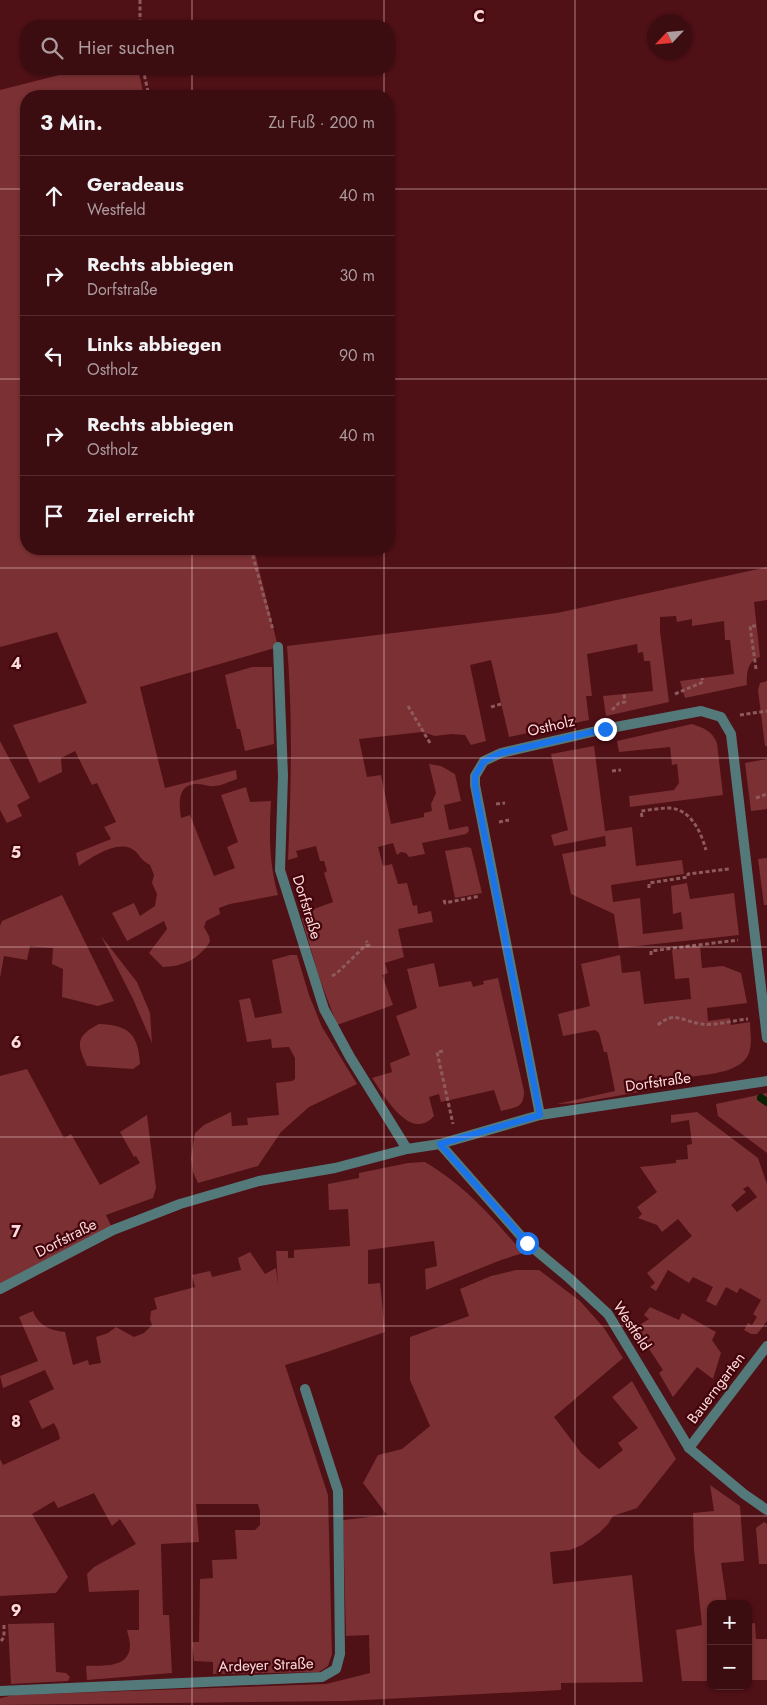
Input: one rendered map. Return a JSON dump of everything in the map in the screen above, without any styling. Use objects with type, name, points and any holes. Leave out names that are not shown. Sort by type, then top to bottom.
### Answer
[{"type":"street","name":"Dorfstraße","points":[[278,647],[283,776],[280,870],[324,1009],[350,1057],[407,1150]]},
{"type":"street","name":"Ostholz","points":[[540,1115],[475,785],[475,776],[484,761],[501,753],[605,729],[701,711],[721,717]]},
{"type":"street","points":[[721,717],[732,734],[767,1038]]},
{"type":"street","name":"Dorfstraße","points":[[0,1289],[113,1230],[180,1204],[259,1181],[335,1168],[407,1150],[440,1144],[540,1115],[767,1080]]},
{"type":"street","name":"Westfeld","points":[[440,1144],[527,1243],[608,1314],[689,1448],[744,1494],[767,1510]]},
{"type":"street","name":"Bauerngarten","points":[[689,1448],[767,1346]]},
{"type":"street","name":"Ardeyer Straße","points":[[0,1691],[322,1677],[336,1668],[340,1654],[338,1491],[305,1389]]},
{"type":"path","points":[[140,0],[140,20]]},
{"type":"path","points":[[144,75],[148,90]]},
{"type":"path","points":[[253,555],[278,647]]},
{"type":"path","points":[[756,626],[750,626],[756,669]]},
{"type":"path","points":[[675,694],[703,682],[702,678]]},
{"type":"path","points":[[490,707],[501,704]]},
{"type":"path","points":[[408,706],[430,743]]},
{"type":"path","points":[[721,717],[767,711]]},
{"type":"path","points":[[612,771],[621,770]]},
{"type":"path","points":[[642,817],[641,811],[670,808],[686,814],[696,825],[703,838],[706,850]]},
{"type":"path","points":[[649,888],[649,883],[688,878],[688,874],[746,867]]},
{"type":"path","points":[[444,900],[445,903],[496,893]]},
{"type":"path","points":[[652,955],[651,951],[755,938]]},
{"type":"path","points":[[315,982],[337,974],[365,946],[369,945],[366,941]]},
{"type":"path","points":[[658,1026],[664,1020],[672,1017],[702,1024],[765,1017]]},
{"type":"path","points":[[443,1051],[437,1052],[457,1139]]},
{"type":"path","points":[[1,1641],[4,1637],[4,1624]]},
{"type":"shaded area","points":[[59,75],[139,75],[143,90],[20,90],[20,555],[255,555],[278,647],[140,687],[165,788],[236,770],[237,779],[217,786],[190,785],[186,787],[181,796],[181,818],[190,815],[214,876],[235,868],[227,847],[238,842],[221,795],[246,787],[250,802],[271,801],[270,848],[278,895],[230,904],[219,908],[220,914],[206,921],[204,927],[210,942],[206,948],[190,961],[170,967],[163,967],[149,953],[167,929],[164,921],[127,941],[112,913],[134,903],[140,916],[155,906],[157,894],[152,883],[154,875],[150,865],[135,851],[122,847],[106,850],[79,866],[76,853],[111,839],[104,827],[116,822],[97,783],[92,785],[75,751],[61,758],[62,772],[39,783],[13,725],[87,703],[57,632],[0,647],[0,90]]},
{"type":"shaded area","points":[[767,567],[767,600],[754,602],[760,657],[750,664],[747,685],[685,698],[680,681],[734,674],[730,640],[725,640],[724,621],[692,626],[692,619],[677,622],[676,616],[660,617],[669,702],[606,716],[603,696],[653,691],[650,661],[644,661],[643,652],[638,653],[637,644],[587,654],[592,696],[586,696],[589,720],[509,737],[491,660],[470,665],[486,741],[471,745],[465,735],[435,736],[422,732],[359,739],[367,777],[381,775],[391,824],[424,817],[424,813],[432,811],[431,804],[436,793],[429,764],[441,766],[455,774],[461,801],[444,805],[449,830],[468,826],[469,831],[466,834],[422,843],[425,854],[409,857],[406,853],[401,852],[397,855],[393,843],[378,847],[383,866],[392,864],[398,884],[407,883],[413,906],[417,905],[418,914],[431,911],[433,922],[398,929],[404,957],[385,963],[388,973],[382,975],[393,1005],[337,1025],[319,977],[302,919],[314,909],[333,902],[324,873],[327,871],[324,861],[320,861],[316,846],[296,851],[298,857],[288,860],[291,753],[287,646],[557,613]]},
{"type":"shaded area","points":[[252,667],[272,667],[274,744],[245,751],[240,729],[237,729],[225,675]]},
{"type":"shaded area","points":[[767,681],[767,746],[765,746],[758,690],[760,683]]},
{"type":"shaded area","points":[[692,724],[707,730],[717,743],[723,795],[630,807],[629,796],[674,790],[679,783],[677,764],[672,765],[670,747],[619,752],[617,741]]},
{"type":"shaded area","points":[[0,741],[30,798],[17,805],[22,816],[7,823],[0,810]]},
{"type":"shaded area","points":[[594,746],[605,831],[632,827],[636,866],[682,860],[684,874],[611,885],[613,902],[640,898],[643,934],[683,929],[681,912],[673,914],[671,886],[687,883],[690,899],[734,893],[739,935],[619,948],[614,914],[571,894],[562,854],[606,846],[605,836],[554,846],[551,835],[568,830],[551,754]]},
{"type":"shaded area","points":[[767,759],[767,809],[751,811],[745,763]]},
{"type":"shaded area","points":[[471,848],[482,893],[455,898],[445,851]]},
{"type":"shaded area","points":[[767,858],[767,905],[764,905],[758,859]]},
{"type":"shaded area","points":[[62,895],[114,1001],[98,1006],[62,997],[63,969],[52,964],[53,948],[30,946],[27,960],[4,956],[0,978],[0,926],[2,921]]},
{"type":"shaded area","points":[[101,936],[137,982],[150,1013],[152,1043],[133,999]]},
{"type":"shaded area","points":[[700,946],[702,968],[723,966],[741,973],[747,1003],[707,1008],[708,1021],[730,1018],[731,1025],[750,1022],[751,1046],[747,1057],[734,1068],[689,1077],[690,1083],[577,1103],[557,1104],[615,1091],[607,1052],[604,1052],[599,1033],[595,1030],[563,1036],[558,1014],[590,1006],[581,964],[620,955],[622,973],[640,971],[644,1004],[691,999],[689,978],[675,979],[672,950]]},
{"type":"shaded area","points":[[297,955],[309,995],[322,1027],[357,1084],[309,1107],[281,1132],[258,1166],[198,1183],[193,1172],[191,1158],[195,1133],[204,1125],[231,1112],[232,1126],[248,1125],[247,1118],[279,1115],[276,1083],[295,1079],[295,1058],[289,1047],[272,1048],[271,1039],[247,1042],[239,1000],[250,998],[255,1018],[282,1013],[272,960]]},
{"type":"shaded area","points":[[434,963],[439,987],[471,981],[473,987],[484,984],[483,981],[498,978],[524,1091],[524,1097],[518,1106],[501,1111],[494,1090],[441,1102],[439,1094],[429,1097],[434,1116],[425,1123],[416,1124],[398,1114],[372,1078],[392,1072],[390,1063],[410,1055],[396,1016],[417,1008],[407,969]]},
{"type":"shaded area","points":[[99,1024],[118,1026],[130,1033],[137,1045],[140,1064],[133,1069],[87,1066],[81,1051],[80,1041],[86,1032]]},
{"type":"shaded area","points":[[27,1069],[64,1138],[71,1134],[100,1185],[140,1163],[136,1156],[134,1157],[120,1132],[147,1115],[156,1188],[153,1198],[106,1215],[113,1230],[0,1289],[0,1076]]},
{"type":"shaded area","points":[[767,1093],[767,1153],[718,1116],[716,1104]]},
{"type":"shaded area","points":[[697,1112],[758,1158],[767,1184],[767,1321],[757,1334],[751,1334],[744,1330],[748,1323],[752,1325],[757,1317],[753,1314],[761,1300],[740,1288],[737,1293],[726,1287],[716,1306],[706,1301],[713,1287],[693,1277],[689,1283],[668,1270],[656,1291],[650,1287],[655,1283],[647,1273],[692,1236],[678,1219],[662,1232],[657,1225],[638,1218],[642,1214],[637,1207],[657,1192],[640,1167],[676,1163],[676,1160],[688,1159],[687,1145],[692,1144],[689,1120],[671,1123],[671,1115]],"holes":[[[748,1186],[757,1197],[737,1212],[731,1205],[746,1192],[743,1189]]]},
{"type":"shaded area","points":[[425,1162],[466,1192],[523,1253],[426,1290],[425,1269],[437,1266],[434,1241],[368,1250],[368,1284],[380,1283],[385,1332],[285,1365],[328,1495],[332,1654],[328,1666],[319,1672],[213,1674],[213,1662],[194,1661],[192,1642],[199,1642],[200,1579],[213,1578],[212,1560],[237,1559],[235,1530],[255,1530],[260,1525],[258,1504],[196,1504],[199,1542],[161,1544],[163,1615],[169,1615],[172,1673],[87,1680],[86,1666],[114,1664],[125,1659],[130,1646],[127,1630],[139,1630],[139,1590],[89,1592],[87,1574],[94,1567],[136,1544],[120,1519],[112,1526],[94,1493],[58,1508],[54,1501],[32,1514],[68,1577],[56,1593],[0,1596],[0,1459],[3,1465],[60,1439],[54,1423],[42,1429],[29,1401],[54,1389],[45,1370],[3,1388],[0,1376],[38,1361],[19,1317],[33,1311],[38,1320],[45,1326],[65,1332],[73,1365],[88,1360],[89,1365],[101,1363],[96,1337],[108,1333],[116,1327],[134,1337],[144,1333],[152,1325],[150,1319],[151,1311],[157,1309],[154,1298],[195,1287],[192,1275],[210,1271],[212,1277],[241,1270],[238,1258],[250,1252],[265,1274],[276,1268],[278,1285],[276,1251],[288,1251],[288,1258],[294,1258],[294,1250],[350,1246],[348,1209],[329,1210],[328,1184],[359,1178],[359,1173],[408,1163]]},
{"type":"shaded area","points":[[516,1270],[539,1270],[580,1301],[604,1328],[623,1358],[554,1417],[582,1454],[599,1469],[623,1450],[618,1443],[638,1428],[612,1397],[632,1381],[676,1459],[637,1508],[613,1516],[599,1533],[582,1545],[570,1550],[550,1552],[553,1584],[632,1575],[643,1682],[561,1683],[561,1690],[346,1701],[0,1705],[0,1698],[14,1695],[326,1684],[370,1673],[369,1635],[346,1636],[343,1520],[387,1515],[363,1483],[378,1455],[402,1449],[430,1426],[410,1380],[410,1337],[469,1316],[460,1289],[491,1276]]},
{"type":"shaded area","points":[[650,1307],[679,1320],[682,1313],[716,1332],[712,1340],[721,1353],[713,1379],[697,1367],[673,1397],[659,1373],[663,1370],[635,1328],[649,1319],[644,1315]]},
{"type":"shaded area","points":[[710,1485],[740,1506],[744,1561],[721,1563],[726,1600],[707,1600],[707,1681],[682,1681],[676,1630],[702,1625],[694,1549],[693,1513],[714,1511]]},
{"type":"shaded area","points":[[764,1522],[767,1524],[767,1564],[759,1564],[756,1528]]},
{"type":"shaded area","points":[[54,1623],[56,1672],[66,1673],[70,1677],[68,1681],[11,1684],[8,1624]]},
{"type":"shaded area","points":[[752,1623],[755,1623],[756,1639],[767,1639],[767,1680],[752,1680]]},
{"type":"waterway","points":[[761,1098],[767,1102]]},
{"type":"route","points":[[527,1243],[440,1144],[540,1115],[478,802],[475,776],[484,761],[501,753],[605,729]]}]
